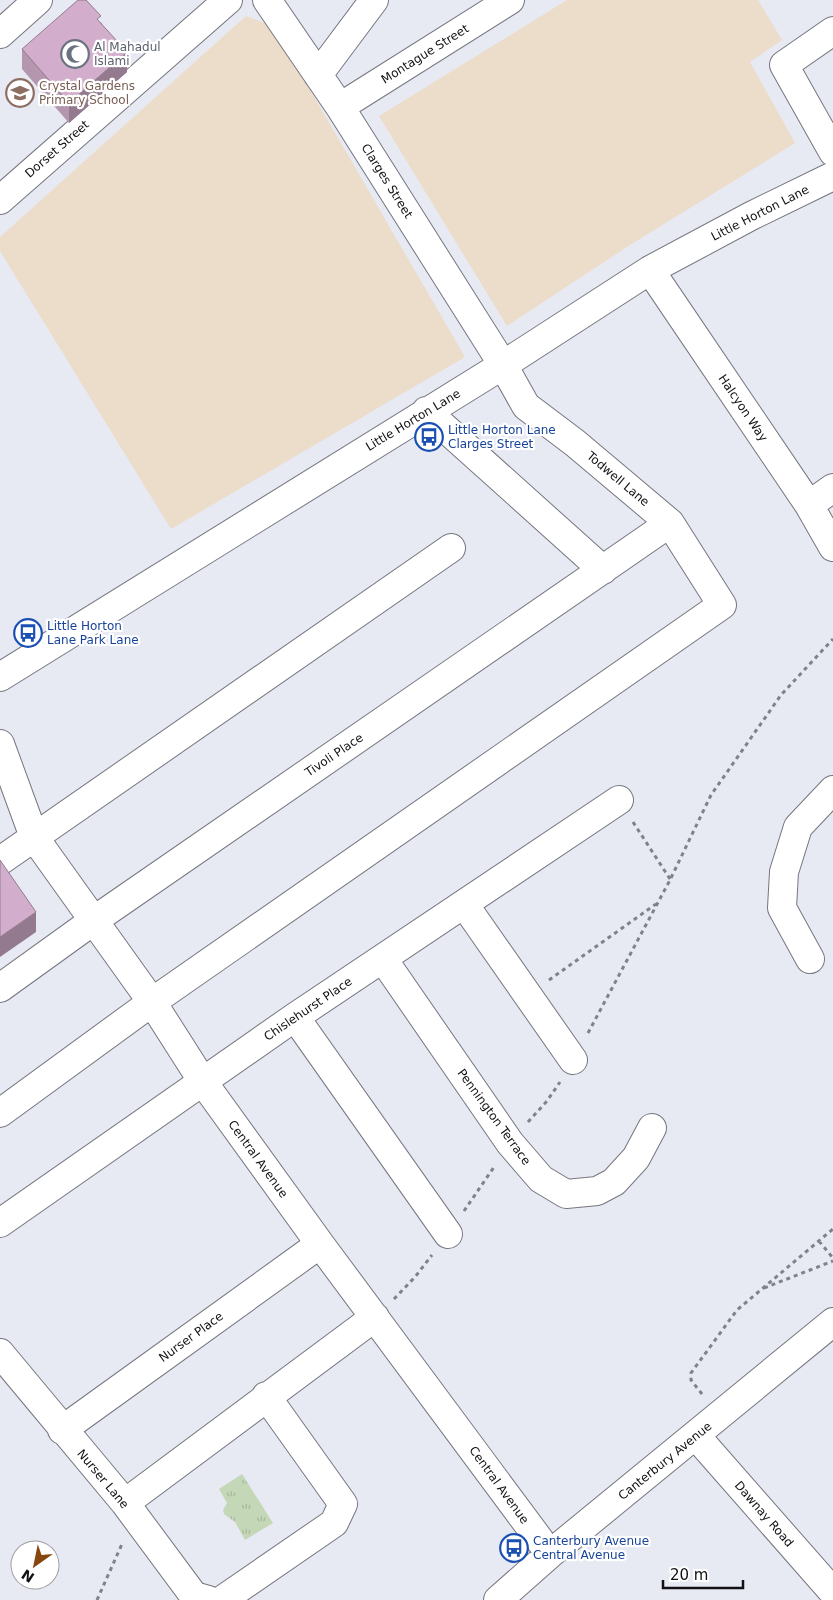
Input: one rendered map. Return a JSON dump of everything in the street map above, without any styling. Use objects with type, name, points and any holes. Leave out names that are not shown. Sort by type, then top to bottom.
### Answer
[{"type":"street","points":[[0,34],[38,0]]},
{"type":"street","name":"Dorset Street","points":[[0,200],[228,0]]},
{"type":"street","name":"Clarges Street","points":[[267,0],[340,107],[503,365]]},
{"type":"street","points":[[318,75],[374,0]]},
{"type":"street","name":"Montague Street","points":[[340,107],[510,0]]},
{"type":"street","points":[[833,31],[784,65],[833,152]]},
{"type":"street","name":"Little Horton Lane","points":[[0,677],[503,365],[650,270],[833,176]]},
{"type":"street","name":"Halcyon Way","points":[[650,270],[809,505],[833,548]]},
{"type":"street","name":"Todwell Lane","points":[[152,1002],[722,605],[670,523],[575,443],[526,406],[503,365]]},
{"type":"street","points":[[426,411],[602,570]]},
{"type":"street","points":[[809,505],[833,488]]},
{"type":"street","name":"Tivoli Place","points":[[0,988],[93,921],[670,523]]},
{"type":"street","points":[[0,861],[452,548]]},
{"type":"street","name":"Central Avenue","points":[[0,744],[34,837],[152,1002],[204,1082],[320,1244],[550,1554]]},
{"type":"street","points":[[810,959],[782,908],[784,872],[798,827],[833,790]]},
{"type":"street","name":"Chislehurst Place","points":[[0,1223],[295,1017],[619,800]]},
{"type":"street","points":[[464,904],[574,1060]]},
{"type":"street","name":"Pennington Terrace","points":[[382,958],[510,1143],[541,1180],[566,1194],[597,1191],[614,1182],[636,1158],[652,1128]]},
{"type":"street","points":[[0,1113],[152,1002]]},
{"type":"street","points":[[295,1017],[448,1234]]},
{"type":"street","name":"Nurser Place","points":[[62,1430],[320,1244]]},
{"type":"street","points":[[125,1503],[266,1396],[376,1317]]},
{"type":"street","name":"Canterbury Avenue","points":[[498,1600],[550,1554],[833,1322]]},
{"type":"street","name":"Nurser Lane","points":[[0,1353],[62,1430],[125,1503],[194,1596],[208,1600]]},
{"type":"street","points":[[222,1600],[334,1523],[343,1504],[266,1396]]},
{"type":"street","name":"Dawnay Road","points":[[696,1436],[833,1592]]},
{"type":"path","points":[[376,1317],[416,1277],[448,1234],[510,1143],[547,1101],[574,1060],[670,880],[711,795],[739,752],[781,695],[833,639]]},
{"type":"path","points":[[619,800],[670,880]]},
{"type":"path","points":[[528,994],[658,903]]},
{"type":"path","points":[[719,1416],[691,1380],[690,1373],[736,1310],[833,1229]]},
{"type":"path","points":[[760,1290],[833,1259],[818,1241]]},
{"type":"path","points":[[97,1600],[113,1569],[125,1538],[125,1503]]},
{"type":"shaded area","points":[[567,0],[758,0],[782,40],[750,62],[795,143],[630,245],[507,326],[379,116]]},
{"type":"shaded area","points":[[246,16],[273,26],[465,357],[171,529],[0,251],[0,237]]},
{"type":"green space","points":[[242,1474],[273,1523],[245,1540],[235,1522],[224,1514],[223,1510],[227,1503],[219,1489]]},
{"type":"building","name":"Al Mahadul Islami","points":[[78,0],[86,0],[101,16],[97,19],[127,52],[69,103],[22,49]]},
{"type":"building","points":[[0,860],[36,912],[0,937]]},
{"type":"place","name":"Al Mahadul Islami","points":[[75,54]]},
{"type":"place","name":"Crystal Gardens Primary School","points":[[20,93]]},
{"type":"place","name":"Little Horton Lane Clarges Street","points":[[429,437]]},
{"type":"place","name":"Little Horton Lane Park Lane","points":[[28,633]]},
{"type":"place","name":"Canterbury Avenue Central Avenue","points":[[514,1548]]}]
